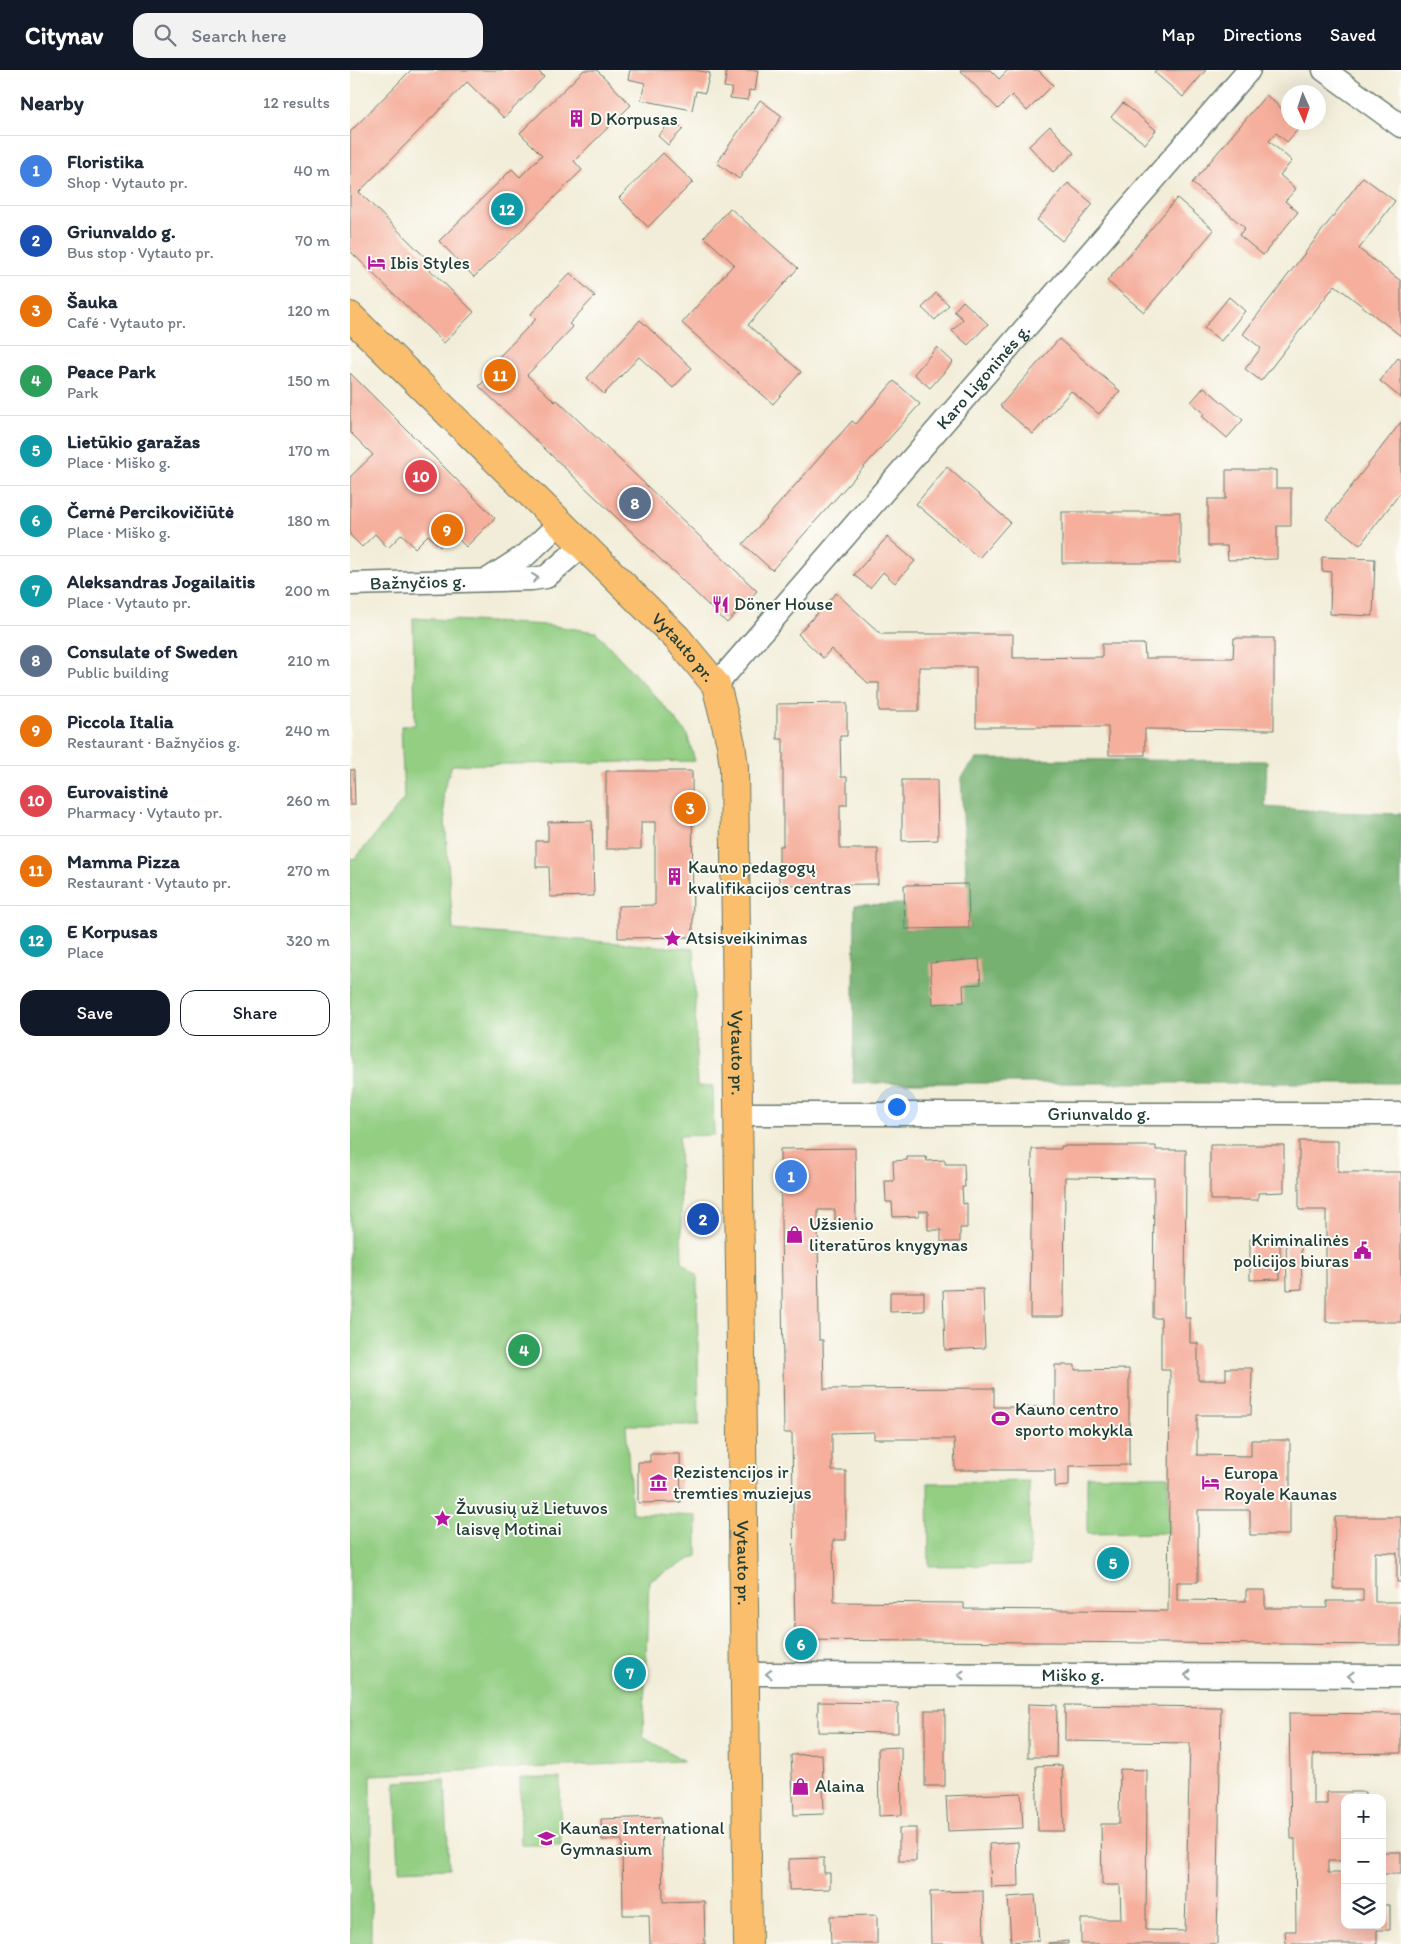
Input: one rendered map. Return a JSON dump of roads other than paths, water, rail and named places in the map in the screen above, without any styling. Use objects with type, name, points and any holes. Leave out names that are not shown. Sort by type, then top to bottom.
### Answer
[{"type":"main road","name":"Vytauto pr.","points":[[350,316],[677,638],[716,685],[731,744],[734,767],[748,1944]]},
{"type":"street","name":"Karo Ligoninės g.","points":[[716,685],[1249,70]]},
{"type":"street","points":[[1324,70],[1401,126]]},
{"type":"street","name":"Bažnyčios g.","points":[[486,581],[526,555],[560,522]]},
{"type":"street","name":"Bažnyčios g.","points":[[350,584],[486,581],[546,577],[583,544]]},
{"type":"street","name":"Griunvaldo g.","points":[[737,1114],[1401,1114]]},
{"type":"street","name":"Miško g.","points":[[745,1674],[1401,1676]]},
{"type":"place","name":"D Korpusas","points":[[576,119]]},
{"type":"place","name":"E Korpusas","points":[[507,209]]},
{"type":"place","name":"Ibis Styles","points":[[376,263]]},
{"type":"place","name":"Mamma Pizza","points":[[500,375]]},
{"type":"place","name":"Eurovaistinė","points":[[421,476]]},
{"type":"place","name":"Consulate of Sweden","points":[[635,503]]},
{"type":"place","name":"Piccola Italia","points":[[447,530]]},
{"type":"place","name":"Döner House","points":[[720,604]]},
{"type":"place","name":"Šauka","points":[[690,808]]},
{"type":"place","name":"Kauno pedagogų kvalifikacijos centras","points":[[674,877]]},
{"type":"place","name":"Atsisveikinimas","points":[[672,938]]},
{"type":"place","name":"Floristika","points":[[791,1176]]},
{"type":"place","name":"Griunvaldo g.","points":[[703,1219]]},
{"type":"place","name":"Užsienio literatūros knygynas","points":[[795,1234]]},
{"type":"place","name":"Kriminalinės policijos biuras","points":[[1363,1250]]},
{"type":"place","name":"Peace Park","points":[[524,1350]]},
{"type":"place","name":"Kauno centro sporto mokykla","points":[[1001,1419]]},
{"type":"place","name":"Rezistencijos ir tremties muziejus","points":[[659,1482]]},
{"type":"place","name":"Europa Royale Kaunas","points":[[1210,1483]]},
{"type":"place","name":"Žuvusių už Lietuvos laisvę Motinai","points":[[442,1518]]},
{"type":"place","name":"Lietūkio garažas","points":[[1113,1563]]},
{"type":"place","name":"Černė Percikovičiūtė","points":[[801,1644]]},
{"type":"place","name":"Aleksandras Jogailaitis","points":[[630,1673]]},
{"type":"place","name":"Alaina","points":[[801,1786]]},
{"type":"place","name":"Kaunas International Gymnasium","points":[[546,1838]]}]
